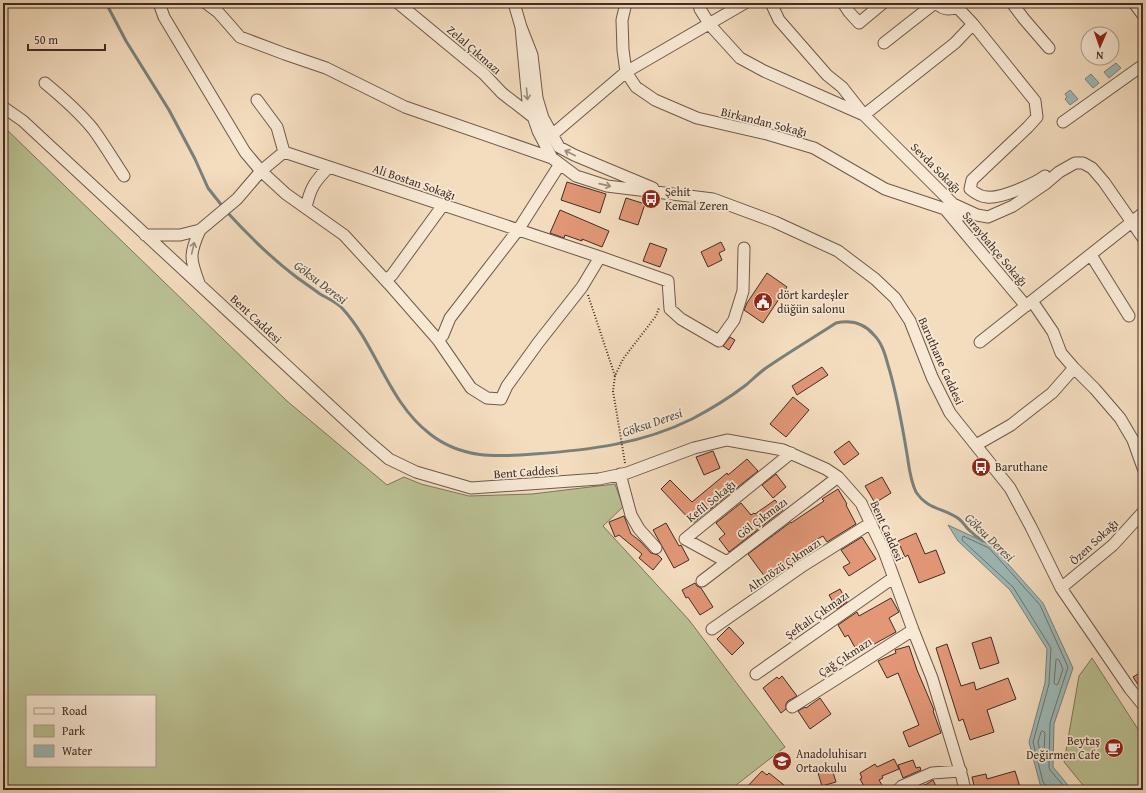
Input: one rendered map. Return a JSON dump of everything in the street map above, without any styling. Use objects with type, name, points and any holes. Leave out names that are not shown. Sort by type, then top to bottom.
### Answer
[{"type":"street","points":[[159,3],[164,17],[245,152],[261,171],[286,194],[344,235],[386,280],[438,340],[471,388],[487,398],[501,399],[507,386],[584,283],[600,257]]},
{"type":"street","points":[[206,3],[218,12],[240,37],[326,68],[405,107],[556,161],[576,176],[607,186],[670,194]]},
{"type":"street","name":"Zelal Çıkmazı","points":[[398,3],[484,74],[502,93],[533,118]]},
{"type":"street","points":[[514,3],[521,27],[532,55],[536,98],[543,118],[559,147],[574,155],[670,194]]},
{"type":"street","name":"Birkandan Sokağı","points":[[626,3],[622,20],[623,50],[626,72],[636,87],[655,100],[697,118],[767,134],[814,148],[885,189],[976,220],[988,217]]},
{"type":"street","points":[[699,3],[700,9],[710,24],[740,58],[764,71],[864,116],[955,43],[973,24]]},
{"type":"street","points":[[552,135],[626,72],[746,3]]},
{"type":"street","name":"Sevda Sokaḡı","points":[[771,3],[779,20],[827,75],[842,87],[864,116],[953,204],[977,215],[988,217]]},
{"type":"street","points":[[843,3],[859,23],[883,3]]},
{"type":"street","points":[[884,42],[935,3],[945,9],[952,9],[959,5],[1035,101],[1037,117],[972,180],[970,189],[975,194],[987,197],[999,196],[1023,188],[1041,179],[1059,167],[1068,164],[1083,164],[1092,168],[1104,182],[1143,238]]},
{"type":"street","points":[[1012,3],[1049,48]]},
{"type":"street","points":[[1134,3],[1143,15]]},
{"type":"street","points":[[521,27],[528,102],[538,131],[556,161]]},
{"type":"street","points":[[1063,122],[1143,65]]},
{"type":"street","points":[[45,84],[66,101],[85,120],[124,176]]},
{"type":"street","points":[[145,235],[180,235],[200,230],[237,199],[261,171],[284,152],[277,127],[257,100]]},
{"type":"street","name":"Bent Caddesi","points":[[3,107],[22,121],[373,445],[389,459],[416,472],[471,488],[599,480],[624,474],[694,448],[727,440],[783,450],[826,469],[838,477],[861,503],[884,551],[932,678],[965,790]]},
{"type":"street","name":"Ali Bostan Sokağı","points":[[284,152],[668,280],[670,309],[681,319],[719,341],[734,320],[743,291],[744,248]]},
{"type":"street","points":[[438,340],[443,335],[450,318],[518,230],[556,161]]},
{"type":"street","points":[[988,217],[1013,206],[1045,184],[1059,172],[1074,164]]},
{"type":"street","points":[[306,208],[308,198],[315,182],[329,167]]},
{"type":"street","name":"Baruthane Caddesi","points":[[670,194],[713,199],[775,222],[838,251],[875,279],[895,298],[906,315],[932,377],[950,413],[1010,488],[1032,527],[1061,588],[1130,689],[1143,705]]},
{"type":"street","points":[[386,280],[392,275],[443,205]]},
{"type":"street","name":"Saraybahçe Sokağı","points":[[944,209],[1053,332],[1061,353],[1120,418],[1133,440],[1143,468]]},
{"type":"street","points":[[980,342],[1143,214]]},
{"type":"street","points":[[200,230],[193,246],[191,257],[200,286]]},
{"type":"street","points":[[1091,255],[1129,316]]},
{"type":"street","points":[[976,445],[1011,426],[1052,393],[1074,368]]},
{"type":"street","name":"Kefil Sokağı","points":[[727,562],[685,539],[791,453]]},
{"type":"street","points":[[624,474],[630,515],[639,529],[656,548]]},
{"type":"street","name":"Göl Çıkmazı","points":[[702,581],[838,477]]},
{"type":"street","name":"Özen Sokağı","points":[[1061,588],[1113,545],[1143,512]]},
{"type":"street","name":"Altınözü Çıkmazı","points":[[712,629],[804,565],[870,523]]},
{"type":"street","name":"Şeftali Çıkmazı","points":[[756,674],[893,578]]},
{"type":"street","name":"Çağ Çıkmazı","points":[[792,707],[913,630]]},
{"type":"street","points":[[898,790],[902,786],[932,773],[960,771]]},
{"type":"path","points":[[584,283],[593,315],[615,376]]},
{"type":"path","points":[[624,474],[613,391],[615,376],[623,359],[656,316],[662,304]]},
{"type":"green space","points":[[3,126],[287,401],[387,485],[404,477],[421,484],[469,496],[532,494],[615,484],[623,507],[603,526],[689,620],[785,747],[731,789],[732,790],[3,790]]},
{"type":"green space","points":[[1092,658],[1143,737],[1143,790],[1087,790],[1064,762],[1079,676]]},
{"type":"water","points":[[1112,66],[1119,66],[1121,68],[1109,78],[1104,72]]},
{"type":"water","points":[[1091,74],[1099,83],[1093,88],[1085,79]]},
{"type":"water","points":[[1070,90],[1078,99],[1070,105],[1065,99],[1067,97],[1065,94]]},
{"type":"water","points":[[948,525],[991,545],[1043,603],[1073,668],[1054,724],[1053,767],[1072,790],[1044,790],[1040,784],[1029,742],[1045,683],[1047,649],[1010,590],[958,541]]},
{"type":"building","points":[[567,182],[606,194],[600,213],[561,200]]},
{"type":"building","points":[[626,198],[645,204],[638,225],[619,219]]},
{"type":"building","points":[[560,210],[609,231],[602,247],[582,239],[582,241],[565,235],[564,238],[550,233]]},
{"type":"building","points":[[721,242],[725,250],[719,253],[722,260],[708,267],[701,252]]},
{"type":"building","points":[[650,243],[667,249],[660,267],[643,261]]},
{"type":"building","points":[[767,273],[787,287],[763,323],[744,310]]},
{"type":"building","points":[[730,337],[735,340],[729,350],[723,346]]},
{"type":"building","points":[[822,367],[828,375],[797,395],[792,386]]},
{"type":"building","points":[[793,397],[809,410],[786,437],[770,424]]},
{"type":"building","points":[[849,441],[859,454],[844,465],[834,452]]},
{"type":"building","points":[[713,451],[720,468],[704,475],[696,457]]},
{"type":"building","points":[[747,459],[758,471],[693,523],[661,489],[670,480],[692,502],[727,473],[728,475]]},
{"type":"building","points":[[776,474],[786,487],[773,498],[762,485]]},
{"type":"building","points":[[882,477],[891,493],[875,503],[865,486]]},
{"type":"building","points":[[838,489],[856,524],[827,542],[823,536],[812,542],[816,549],[768,581],[748,554],[791,522],[824,501],[822,499]]},
{"type":"building","points":[[775,500],[783,510],[729,552],[719,539],[725,534],[716,523],[741,503],[751,515],[754,513],[755,514]]},
{"type":"building","points":[[624,516],[631,534],[651,553],[658,555],[662,559],[653,570],[639,558],[642,554],[619,535],[615,537],[609,522]]},
{"type":"building","points":[[666,523],[689,560],[674,568],[653,530]]},
{"type":"building","points":[[916,533],[925,554],[936,550],[945,573],[919,583],[908,555],[905,557],[898,541]]},
{"type":"building","points":[[862,537],[876,559],[849,576],[843,567],[850,563],[841,550]]},
{"type":"building","points":[[695,583],[701,588],[713,607],[700,615],[688,597],[686,598],[682,590]]},
{"type":"building","points":[[840,589],[847,602],[837,609],[829,595]]},
{"type":"building","points":[[891,598],[899,612],[889,618],[896,632],[858,653],[848,635],[845,637],[838,625],[857,612],[859,616]]},
{"type":"building","points":[[729,627],[744,643],[732,655],[717,639]]},
{"type":"building","points":[[991,637],[999,663],[980,669],[972,643]]},
{"type":"building","points":[[947,644],[961,686],[974,682],[976,690],[1008,678],[1016,699],[987,710],[994,732],[970,740],[963,719],[959,721],[936,648]]},
{"type":"building","points":[[909,646],[917,670],[934,710],[933,711],[941,733],[909,747],[903,732],[919,725],[898,673],[887,678],[878,661],[896,653],[895,650]]},
{"type":"building","points":[[1143,671],[1143,692],[1133,677]]},
{"type":"building","points":[[782,676],[797,696],[788,701],[786,704],[786,709],[781,713],[763,688],[777,677],[779,679]]},
{"type":"building","points":[[820,698],[831,714],[810,729],[798,711],[805,707],[806,708]]},
{"type":"building","points":[[894,759],[899,769],[882,776],[883,778],[879,780],[885,790],[866,790],[860,779],[862,778],[860,773],[875,764],[877,767]]},
{"type":"building","points":[[913,760],[916,768],[920,767],[921,770],[903,778],[898,765]]},
{"type":"building","points":[[832,769],[836,782],[822,786],[818,773]]},
{"type":"building","points":[[762,771],[767,775],[769,773],[784,785],[780,790],[744,790]]},
{"type":"building","points":[[1015,771],[1021,790],[975,790],[972,777],[986,774],[987,779]]},
{"type":"building","points":[[933,780],[938,790],[910,790],[927,784]]},
{"type":"waterway","name":"Göksu Deresi","points":[[106,3],[126,41],[169,110],[195,159],[208,188],[223,207]]},
{"type":"waterway","name":"Göksu Deresi","points":[[227,212],[260,246],[286,269],[342,308],[365,339],[403,406],[416,421],[430,434],[442,442],[467,452],[493,456],[506,456],[595,448],[635,440],[673,428],[720,403],[783,356],[836,323],[852,322],[861,325],[877,338],[884,353],[897,398],[912,483],[916,492],[931,506],[953,515],[962,521],[977,537],[983,541]]},
{"type":"place","name":"Şehit Kemal Zeren","points":[[651,199]]},
{"type":"place","name":"dört kardeşler düğün salonu","points":[[763,302]]},
{"type":"place","name":"Baruthane","points":[[981,467]]},
{"type":"place","name":"Beytaş Değirmen Cafe","points":[[1114,748]]},
{"type":"place","name":"Anadoluhisarı Ortaokulu","points":[[782,761]]}]
